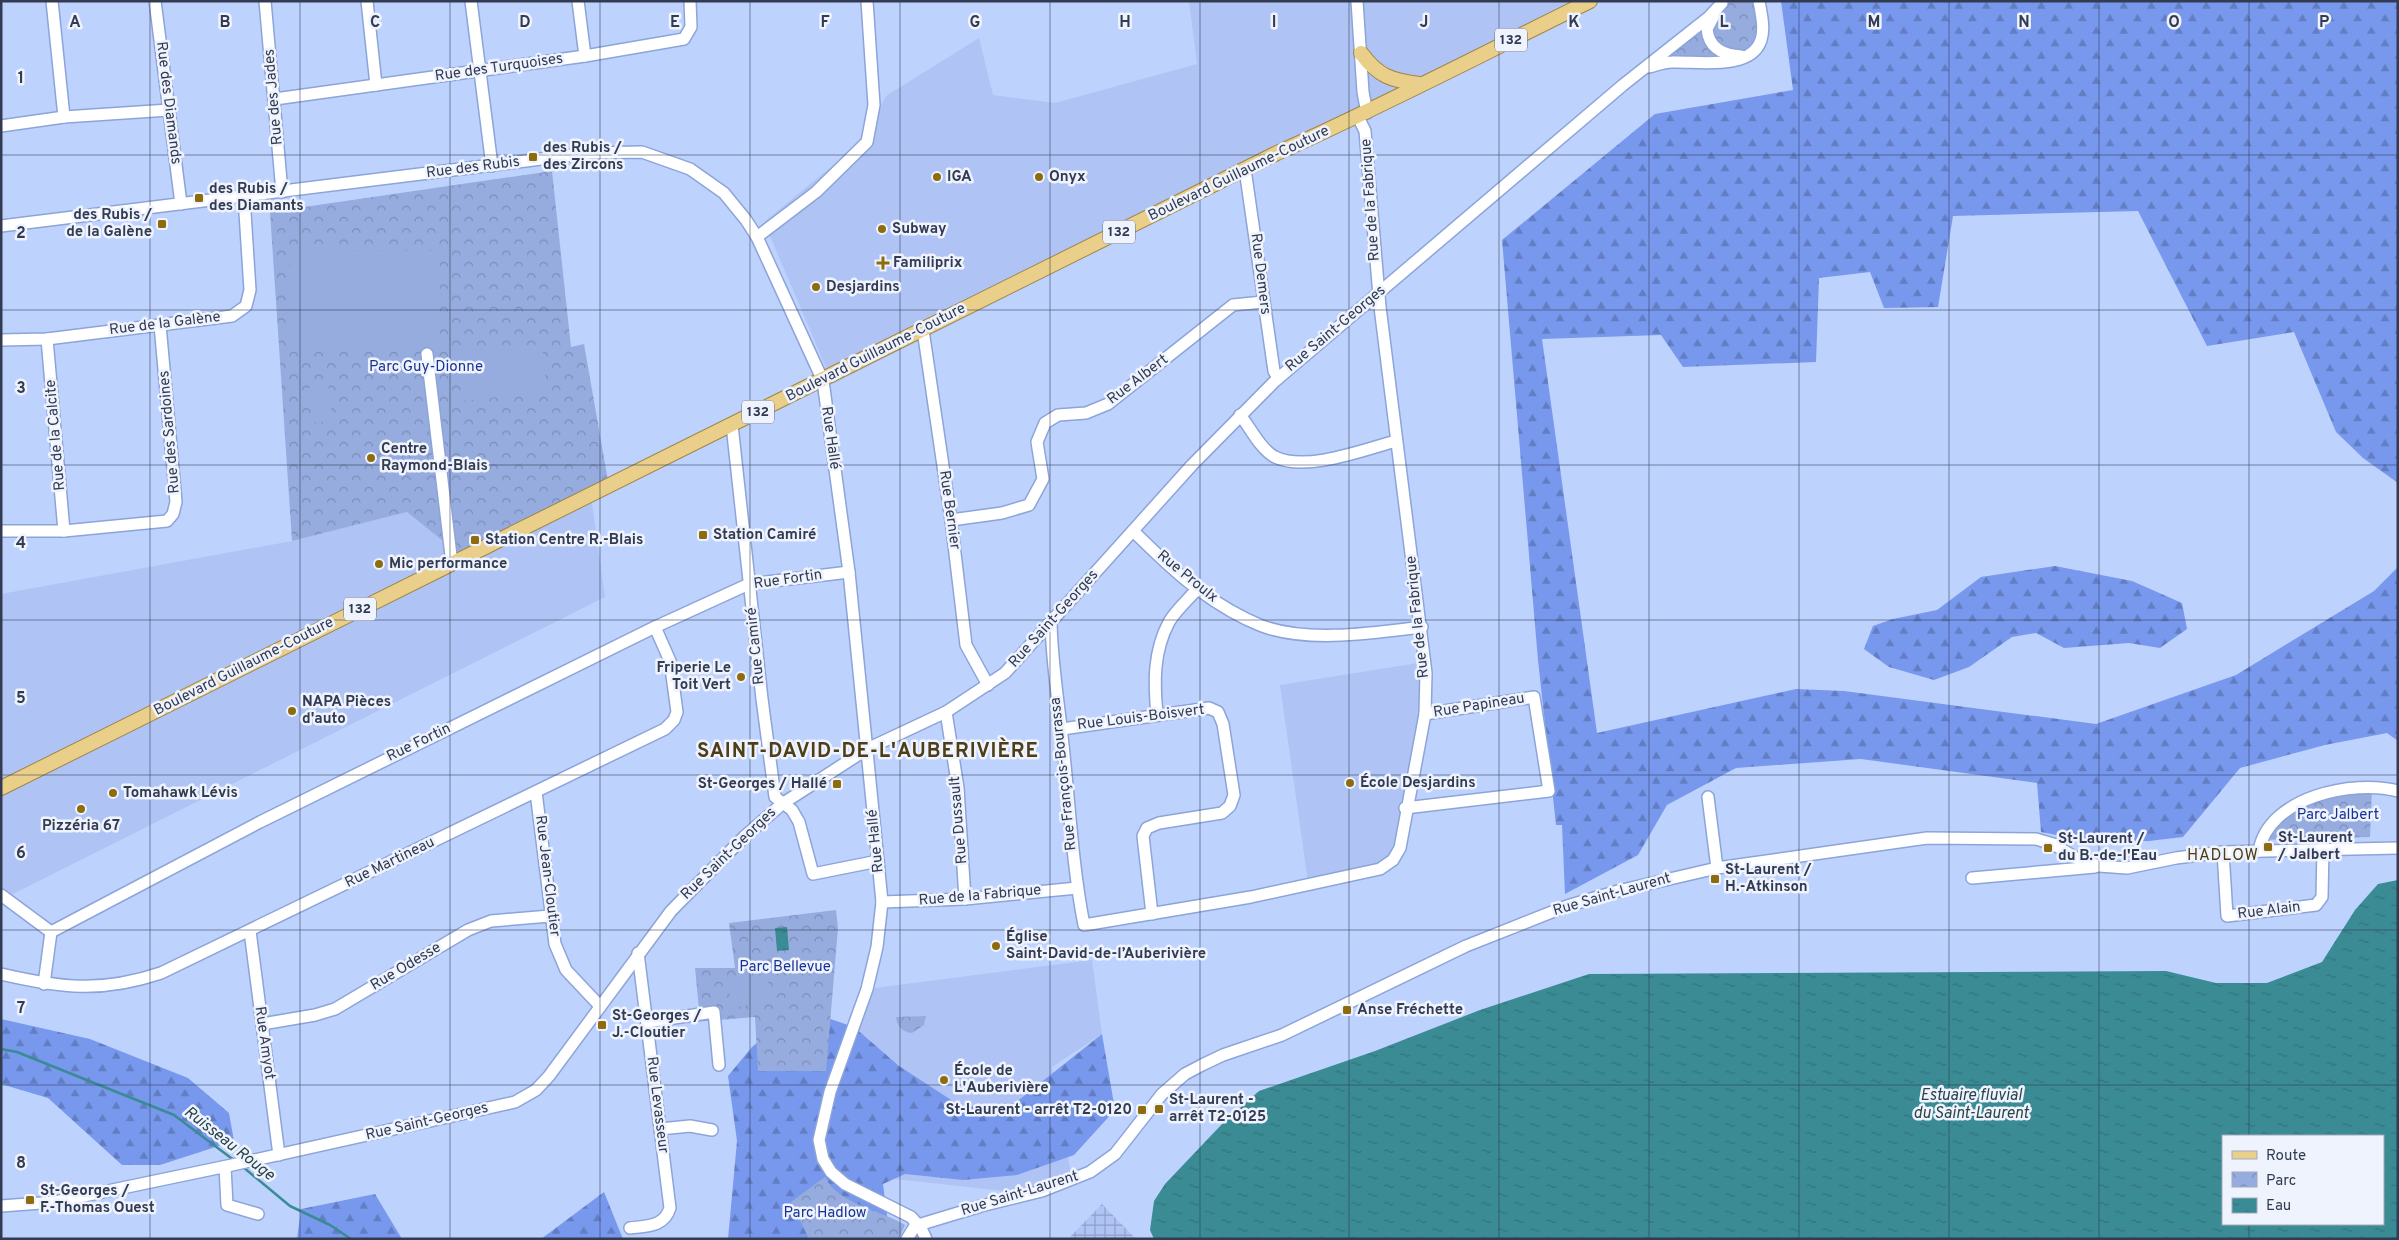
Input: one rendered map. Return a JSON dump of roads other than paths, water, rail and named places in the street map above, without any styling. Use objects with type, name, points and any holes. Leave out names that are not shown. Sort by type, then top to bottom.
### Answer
[{"type":"main road","name":"Boulevard Guillaume-Couture","points":[[1,788],[1245,168],[1362,115],[1420,84],[1590,1]]},
{"type":"main road","points":[[1361,53],[1382,75],[1395,80],[1420,84]]},
{"type":"street","points":[[52,1],[64,117]]},
{"type":"street","name":"Rue des Diamands","points":[[155,1],[181,204]]},
{"type":"street","name":"Rue des Jades","points":[[266,1],[282,192]]},
{"type":"street","points":[[367,1],[376,85]]},
{"type":"street","points":[[471,1],[492,166]]},
{"type":"street","points":[[578,1],[585,56]]},
{"type":"street","name":"Rue des Turquoises","points":[[275,99],[585,56],[684,39],[691,27],[690,1]]},
{"type":"street","points":[[757,237],[816,192],[867,142],[874,105],[867,1]]},
{"type":"street","name":"Rue de la Fabrique","points":[[1084,925],[1251,896],[1380,869],[1393,860],[1400,848],[1425,714],[1426,673],[1422,627],[1378,293],[1366,131],[1362,115],[1363,92],[1357,1]]},
{"type":"street","points":[[1746,56],[1754,52],[1761,41],[1759,1]]},
{"type":"street","name":"Rue Saint-Georges","points":[[1722,2],[1707,29],[1708,37],[1718,50],[1733,56],[1746,56]]},
{"type":"street","name":"Rue Saint-Georges","points":[[1,1206],[55,1202],[225,1167],[515,1102],[536,1090],[549,1076],[638,953],[693,887],[744,837],[782,804],[867,749],[946,712],[1005,673],[1240,415],[1278,378],[1708,16],[1722,2]]},
{"type":"street","name":"Rue Saint-Georges","points":[[1645,68],[1669,62],[1728,62],[1746,56]]},
{"type":"street","points":[[1,126],[64,117],[169,110]]},
{"type":"street","name":"Rue des Rubis","points":[[1,226],[590,153],[642,152],[690,169],[724,193],[746,220],[757,237],[822,380]]},
{"type":"street","name":"Rue Demers","points":[[1245,168],[1263,302],[1274,371],[1278,378]]},
{"type":"street","name":"Rue de la Galène","points":[[1,340],[47,339],[232,316],[246,306],[250,290],[244,197]]},
{"type":"street","name":"Rue Albert","points":[[951,520],[1002,513],[1029,504],[1043,479],[1037,442],[1045,423],[1058,415],[1086,413],[1108,404],[1233,305],[1263,302]]},
{"type":"street","name":"Rue des Sardoines","points":[[1,531],[64,530],[168,521],[173,514],[176,502],[160,324]]},
{"type":"street","name":"Rue Bernier","points":[[923,330],[951,520],[966,644],[988,685]]},
{"type":"street","name":"Rue de la Calcite","points":[[47,339],[64,530]]},
{"type":"street","points":[[427,354],[452,564]]},
{"type":"street","name":"Rue Hallé","points":[[822,380],[849,572],[882,902],[878,947],[830,1092],[819,1140],[823,1159],[831,1172],[845,1184],[910,1217],[920,1227],[926,1239]]},
{"type":"street","points":[[1240,415],[1274,456],[1299,463],[1326,459],[1396,441]]},
{"type":"street","name":"Rue Camiré","points":[[732,425],[775,797],[782,804]]},
{"type":"street","name":"Rue Proulx","points":[[1133,531],[1197,589],[1230,611],[1263,626],[1307,635],[1349,635],[1422,627]]},
{"type":"street","name":"Rue Fortin","points":[[51,932],[260,822],[655,627],[749,584],[849,572]]},
{"type":"street","points":[[1157,715],[1154,678],[1159,647],[1170,621],[1197,589]]},
{"type":"street","name":"Rue François-Bourassa","points":[[1051,623],[1052,664],[1062,729],[1077,888],[1084,925]]},
{"type":"street","name":"Rue Martineau","points":[[1,974],[44,984],[92,988],[131,983],[161,973],[665,730],[674,720],[677,712],[670,661],[655,627]]},
{"type":"street","name":"Rue Papineau","points":[[1406,808],[1549,790],[1534,697],[1425,714]]},
{"type":"street","name":"Rue Louis-Boisvert","points":[[1062,729],[1209,708],[1218,712],[1223,724],[1234,795],[1230,806],[1222,813],[1159,822],[1147,828],[1142,836],[1152,914]]},
{"type":"street","name":"Rue Dussault","points":[[946,712],[958,788],[965,899]]},
{"type":"street","points":[[2259,851],[2264,832],[2285,810],[2301,801],[2340,791],[2372,788],[2398,791]]},
{"type":"street","name":"Rue Jean-Cloutier","points":[[536,792],[555,944],[566,970],[600,1006]]},
{"type":"street","points":[[1708,797],[1717,868]]},
{"type":"street","points":[[782,804],[792,810],[799,822],[813,874],[878,861]]},
{"type":"street","name":"Rue Saint-Laurent","points":[[907,1239],[915,1226],[920,1227],[981,1206],[1042,1191],[1090,1172],[1115,1154],[1151,1108],[1172,1085],[1185,1074],[1223,1055],[1282,1035],[1466,946],[1559,909],[1618,891],[1717,868],[1927,838],[1973,837],[2045,841],[2076,858],[2099,866],[2133,868],[2176,858],[2223,852],[2323,848],[2398,848]]},
{"type":"street","name":"Rue Alain","points":[[2223,852],[2227,916],[2307,907],[2320,903],[2322,897],[2323,848]]},
{"type":"street","points":[[1972,878],[2099,866]]},
{"type":"street","name":"Rue de la Fabrique","points":[[882,902],[965,899],[1077,888]]},
{"type":"street","points":[[1,895],[51,932],[44,984]]},
{"type":"street","name":"Rue Odesse","points":[[262,1024],[315,1015],[335,1009],[468,930],[492,921],[550,916]]},
{"type":"street","name":"Rue Amyot","points":[[250,931],[280,1154]]},
{"type":"street","name":"Rue Levasseur","points":[[630,1228],[657,1224],[667,1216],[670,1208],[638,953]]},
{"type":"street","points":[[647,1022],[714,1012],[719,1065]]},
{"type":"street","points":[[660,1129],[690,1126],[712,1130]]},
{"type":"street","points":[[225,1167],[227,1206],[258,1214]]},
{"type":"water","name":"Estuaire fluvial du Saint-Laurent","points":[[2398,880],[2398,1239],[1154,1239],[1150,1230],[1154,1201],[1165,1184],[1223,1123],[1259,1091],[1375,1051],[1480,1010],[1589,974],[2166,971],[2216,983],[2267,983],[2322,962],[2355,910],[2378,884]]},
{"type":"water","points":[[787,927],[789,950],[777,951],[775,928]]},
{"type":"waterway","name":"Ruisseau Rouge","points":[[1,1049],[17,1052],[174,1115],[235,1161]]},
{"type":"waterway","name":"Ruisseau Rouge","points":[[243,1167],[290,1206],[330,1225],[351,1239]]},
{"type":"place","name":"des Rubis / des Zircons","points":[[533,157]]},
{"type":"place","name":"IGA","points":[[937,177]]},
{"type":"place","name":"Onyx","points":[[1039,177]]},
{"type":"place","name":"des Rubis / des Diamants","points":[[199,198]]},
{"type":"place","name":"des Rubis / de la Galène","points":[[162,224]]},
{"type":"place","name":"Subway","points":[[882,229]]},
{"type":"place","name":"Familiprix","points":[[883,263]]},
{"type":"place","name":"Desjardins","points":[[816,287]]},
{"type":"place","name":"Centre Raymond-Blais","points":[[371,458]]},
{"type":"place","name":"Station Camiré","points":[[703,535]]},
{"type":"place","name":"Station Centre R.-Blais","points":[[475,540]]},
{"type":"place","name":"Mic performance","points":[[379,564]]},
{"type":"place","name":"Friperie Le Toit Vert","points":[[741,677]]},
{"type":"place","name":"NAPA Pièces d'auto","points":[[292,711]]},
{"type":"place","name":"École Desjardins","points":[[1350,783]]},
{"type":"place","name":"St-Georges / Hallé","points":[[837,784]]},
{"type":"place","name":"Tomahawk Lévis","points":[[113,793]]},
{"type":"place","name":"Pizzéria 67","points":[[81,809]]},
{"type":"place","name":"St-Laurent / Jalbert","points":[[2268,847]]},
{"type":"place","name":"St-Laurent / du B.-de-l'Eau","points":[[2048,848]]},
{"type":"place","name":"St-Laurent / H.-Atkinson","points":[[1715,879]]},
{"type":"place","name":"Église Saint-David-de-l’Auberivière","points":[[996,946]]},
{"type":"place","name":"Anse Fréchette","points":[[1347,1010]]},
{"type":"place","name":"St-Georges / J.-Cloutier","points":[[602,1025]]},
{"type":"place","name":"École de L'Auberivière","points":[[944,1080]]},
{"type":"place","name":"St-Laurent - arrêt T2-0125","points":[[1159,1109]]},
{"type":"place","name":"St-Laurent - arrêt T2-0120","points":[[1142,1110]]},
{"type":"place","name":"St-Georges / F.-Thomas Ouest","points":[[30,1200]]},
{"type":"district","name":"SAINT-DAVID-DE-L'AUBERIVIÈRE","points":[[868,752]]},
{"type":"district","name":"HADLOW","points":[[2223,856]]},
{"type":"park label","name":"Parc Guy-Dionne","points":[[426,367]]},
{"type":"park label","name":"Parc Jalbert","points":[[2338,815]]},
{"type":"park label","name":"Parc Bellevue","points":[[785,967]]},
{"type":"park label","name":"Parc Hadlow","points":[[825,1213]]}]
